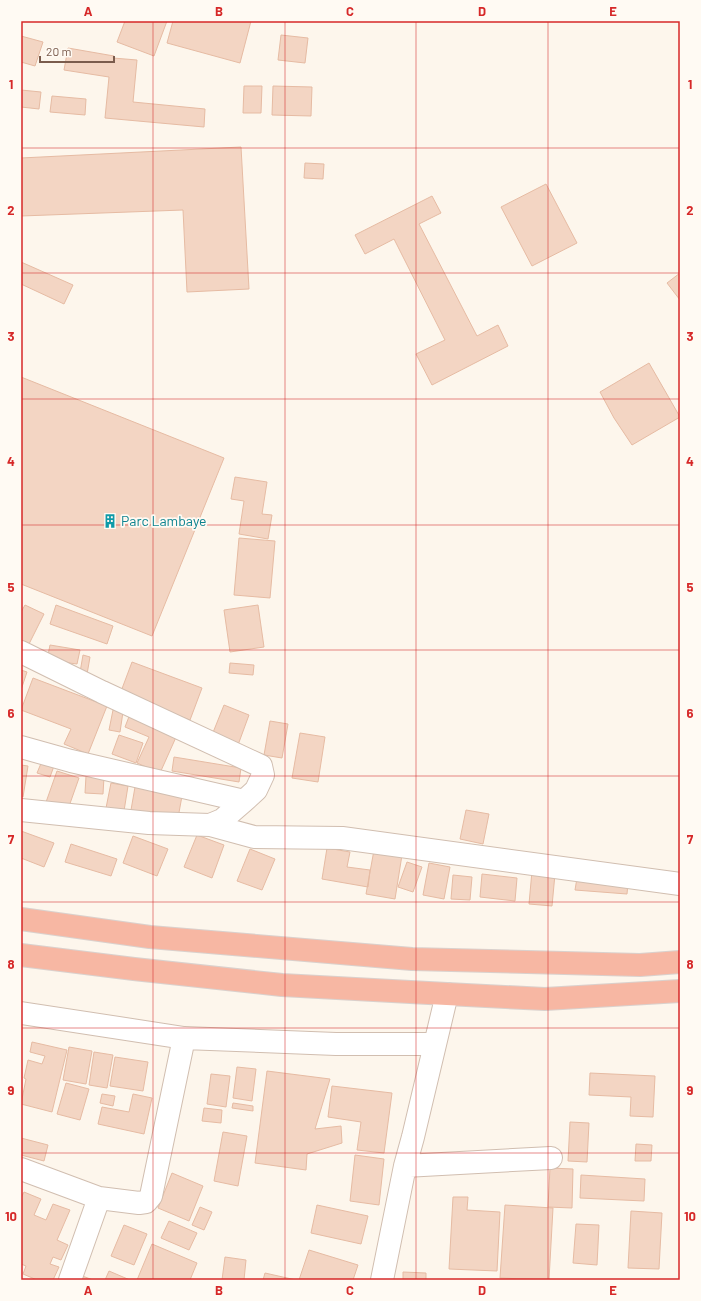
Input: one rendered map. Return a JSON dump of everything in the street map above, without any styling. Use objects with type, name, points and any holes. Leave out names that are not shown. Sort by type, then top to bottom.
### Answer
[{"type":"highway","points":[[21,919],[150,937],[412,959],[640,965],[680,962]]},
{"type":"highway","points":[[21,955],[134,969],[282,984],[447,994],[545,999],[680,991]]},
{"type":"street","points":[[21,652],[102,692],[261,766],[263,775],[256,790],[222,820],[210,825]]},
{"type":"street","points":[[21,747],[71,761],[244,800]]},
{"type":"street","points":[[21,810],[149,824],[210,825],[254,837],[342,838],[680,884]]},
{"type":"street","points":[[382,1280],[405,1166],[447,994]]},
{"type":"street","points":[[21,1013],[184,1038],[336,1044],[435,1044]]},
{"type":"street","points":[[21,1169],[99,1198],[139,1203],[146,1202],[151,1196],[184,1038]]},
{"type":"street","points":[[405,1166],[551,1158]]},
{"type":"street","points":[[70,1280],[99,1198]]},
{"type":"building","points":[[125,21],[167,21],[154,56],[117,42]]},
{"type":"building","points":[[173,21],[251,21],[240,63],[167,43]]},
{"type":"building","points":[[281,35],[308,38],[305,63],[278,60]]},
{"type":"building","points":[[21,36],[43,42],[35,66],[21,62]]},
{"type":"building","points":[[68,48],[114,56],[113,58],[137,60],[133,102],[205,109],[204,127],[105,118],[109,77],[64,70]]},
{"type":"building","points":[[244,86],[262,86],[261,113],[243,113]]},
{"type":"building","points":[[273,86],[312,87],[311,116],[272,115]]},
{"type":"building","points":[[21,90],[41,92],[39,109],[21,107]]},
{"type":"building","points":[[52,96],[86,99],[85,115],[50,112]]},
{"type":"building","points":[[241,147],[249,289],[187,292],[183,210],[21,216],[21,158]]},
{"type":"building","points":[[305,163],[324,164],[323,179],[304,178]]},
{"type":"building","points":[[546,184],[577,243],[532,266],[501,207]]},
{"type":"building","points":[[432,196],[441,213],[419,224],[477,336],[498,325],[508,346],[432,385],[416,354],[445,340],[394,239],[365,254],[355,235]]},
{"type":"building","points":[[21,262],[73,285],[64,304],[21,284]]},
{"type":"building","points":[[680,273],[680,300],[667,283]]},
{"type":"building","points":[[649,363],[680,417],[632,445],[614,418],[600,392]]},
{"type":"building","name":"Parc Lambaye","points":[[21,377],[224,458],[152,636],[21,584]]},
{"type":"building","points":[[235,477],[267,482],[262,514],[272,515],[268,539],[239,534],[244,501],[231,499]]},
{"type":"building","points":[[239,538],[275,541],[270,598],[234,595]]},
{"type":"building","points":[[25,605],[44,614],[26,650],[21,648],[21,612]]},
{"type":"building","points":[[56,605],[113,626],[107,644],[50,624]]},
{"type":"building","points":[[258,605],[264,647],[230,652],[224,610]]},
{"type":"building","points":[[50,645],[80,650],[77,664],[47,660]]},
{"type":"building","points":[[83,655],[90,657],[86,680],[79,678]]},
{"type":"building","points":[[132,662],[202,688],[190,720],[120,694]]},
{"type":"building","points":[[230,663],[254,665],[253,675],[229,673]]},
{"type":"building","points":[[21,670],[27,672],[21,690]]},
{"type":"building","points":[[33,678],[107,706],[88,754],[64,744],[71,729],[21,710]]},
{"type":"building","points":[[224,705],[249,715],[238,745],[212,735]]},
{"type":"building","points":[[113,710],[123,712],[120,732],[109,730]]},
{"type":"building","points":[[130,714],[177,735],[160,773],[137,763],[149,737],[125,727]]},
{"type":"building","points":[[270,721],[288,724],[282,758],[264,755]]},
{"type":"building","points":[[300,733],[325,737],[318,782],[292,778]]},
{"type":"building","points":[[119,735],[143,743],[136,763],[112,754]]},
{"type":"building","points":[[174,757],[241,768],[239,782],[172,771]]},
{"type":"building","points":[[42,761],[54,766],[50,777],[37,773]]},
{"type":"building","points":[[21,765],[28,766],[23,797],[21,796]]},
{"type":"building","points":[[57,771],[79,778],[67,812],[45,805]]},
{"type":"building","points":[[86,776],[104,777],[103,794],[85,793]]},
{"type":"building","points":[[111,783],[128,786],[124,811],[106,808]]},
{"type":"building","points":[[135,787],[182,796],[178,818],[131,810]]},
{"type":"building","points":[[466,810],[489,814],[483,844],[460,839]]},
{"type":"building","points":[[21,831],[54,843],[44,867],[21,858]]},
{"type":"building","points":[[197,835],[224,845],[212,878],[184,867]]},
{"type":"building","points":[[133,836],[168,849],[157,876],[123,863]]},
{"type":"building","points":[[71,844],[117,859],[111,876],[65,862]]},
{"type":"building","points":[[327,848],[350,852],[347,867],[370,870],[368,887],[322,879]]},
{"type":"building","points":[[250,849],[275,859],[262,890],[237,881]]},
{"type":"building","points":[[374,850],[402,855],[395,899],[366,894]]},
{"type":"building","points":[[407,862],[422,867],[413,892],[398,887]]},
{"type":"building","points":[[429,863],[450,867],[444,899],[423,895]]},
{"type":"building","points":[[532,871],[555,874],[552,906],[529,904]]},
{"type":"building","points":[[482,874],[517,878],[515,901],[480,897]]},
{"type":"building","points":[[453,875],[472,877],[470,900],[451,899]]},
{"type":"building","points":[[577,878],[628,883],[627,894],[575,890]]},
{"type":"building","points":[[32,1042],[67,1050],[52,1112],[21,1104],[28,1060],[42,1064],[45,1056],[30,1052]]},
{"type":"building","points":[[69,1047],[92,1051],[86,1084],[63,1080]]},
{"type":"building","points":[[94,1052],[113,1055],[107,1088],[89,1085]]},
{"type":"building","points":[[115,1057],[148,1062],[143,1091],[110,1086]]},
{"type":"building","points":[[237,1067],[256,1069],[252,1101],[233,1098]]},
{"type":"building","points":[[267,1071],[330,1079],[315,1129],[341,1126],[342,1143],[307,1154],[306,1170],[255,1163]]},
{"type":"building","points":[[590,1073],[655,1076],[653,1117],[630,1116],[631,1097],[589,1095]]},
{"type":"building","points":[[211,1074],[230,1076],[226,1107],[207,1104]]},
{"type":"building","points":[[66,1083],[89,1089],[80,1120],[57,1114]]},
{"type":"building","points":[[332,1086],[392,1093],[384,1153],[357,1150],[361,1122],[328,1117]]},
{"type":"building","points":[[102,1094],[115,1096],[113,1106],[100,1103]]},
{"type":"building","points":[[133,1094],[152,1098],[144,1134],[98,1124],[102,1107],[129,1112]]},
{"type":"building","points":[[233,1103],[253,1106],[253,1111],[232,1108]]},
{"type":"building","points":[[204,1108],[222,1110],[221,1123],[202,1121]]},
{"type":"building","points":[[570,1122],[589,1123],[587,1162],[568,1161]]},
{"type":"building","points":[[223,1132],[247,1136],[238,1186],[214,1181]]},
{"type":"building","points":[[21,1138],[48,1145],[44,1161],[21,1155]]},
{"type":"building","points":[[636,1144],[652,1145],[651,1161],[635,1161]]},
{"type":"building","points":[[355,1155],[384,1159],[379,1205],[350,1201]]},
{"type":"building","points":[[550,1168],[573,1169],[572,1208],[548,1207]]},
{"type":"building","points":[[172,1173],[203,1186],[189,1221],[158,1208]]},
{"type":"building","points":[[581,1175],[645,1179],[644,1201],[580,1198]]},
{"type":"building","points":[[24,1192],[41,1199],[34,1215],[46,1220],[53,1204],[70,1210],[57,1240],[68,1245],[61,1260],[53,1257],[50,1264],[59,1267],[53,1280],[37,1280],[23,1274],[26,1266],[21,1264],[21,1198]]},
{"type":"building","points":[[453,1197],[468,1197],[467,1210],[500,1212],[497,1271],[449,1269]]},
{"type":"building","points":[[317,1205],[368,1216],[361,1244],[311,1233]]},
{"type":"building","points":[[505,1205],[553,1208],[549,1280],[500,1278]]},
{"type":"building","points":[[200,1207],[212,1212],[204,1230],[192,1225]]},
{"type":"building","points":[[631,1211],[662,1213],[659,1269],[628,1268]]},
{"type":"building","points":[[169,1221],[197,1233],[189,1250],[161,1238]]},
{"type":"building","points":[[576,1224],[599,1225],[597,1265],[573,1263]]},
{"type":"building","points":[[124,1225],[147,1234],[134,1265],[111,1256]]},
{"type":"building","points":[[152,1244],[197,1263],[190,1280],[137,1280]]},
{"type":"building","points":[[309,1250],[358,1265],[353,1280],[299,1280]]},
{"type":"building","points":[[225,1257],[246,1260],[244,1280],[222,1280]]},
{"type":"building","points":[[109,1271],[130,1280],[105,1280]]},
{"type":"building","points":[[403,1272],[426,1273],[426,1280],[403,1280]]},
{"type":"building","points":[[265,1273],[296,1280],[263,1280]]},
{"type":"building","points":[[77,1274],[93,1280],[75,1280]]},
{"type":"place","name":"Parc Lambaye","points":[[110,521]]}]
